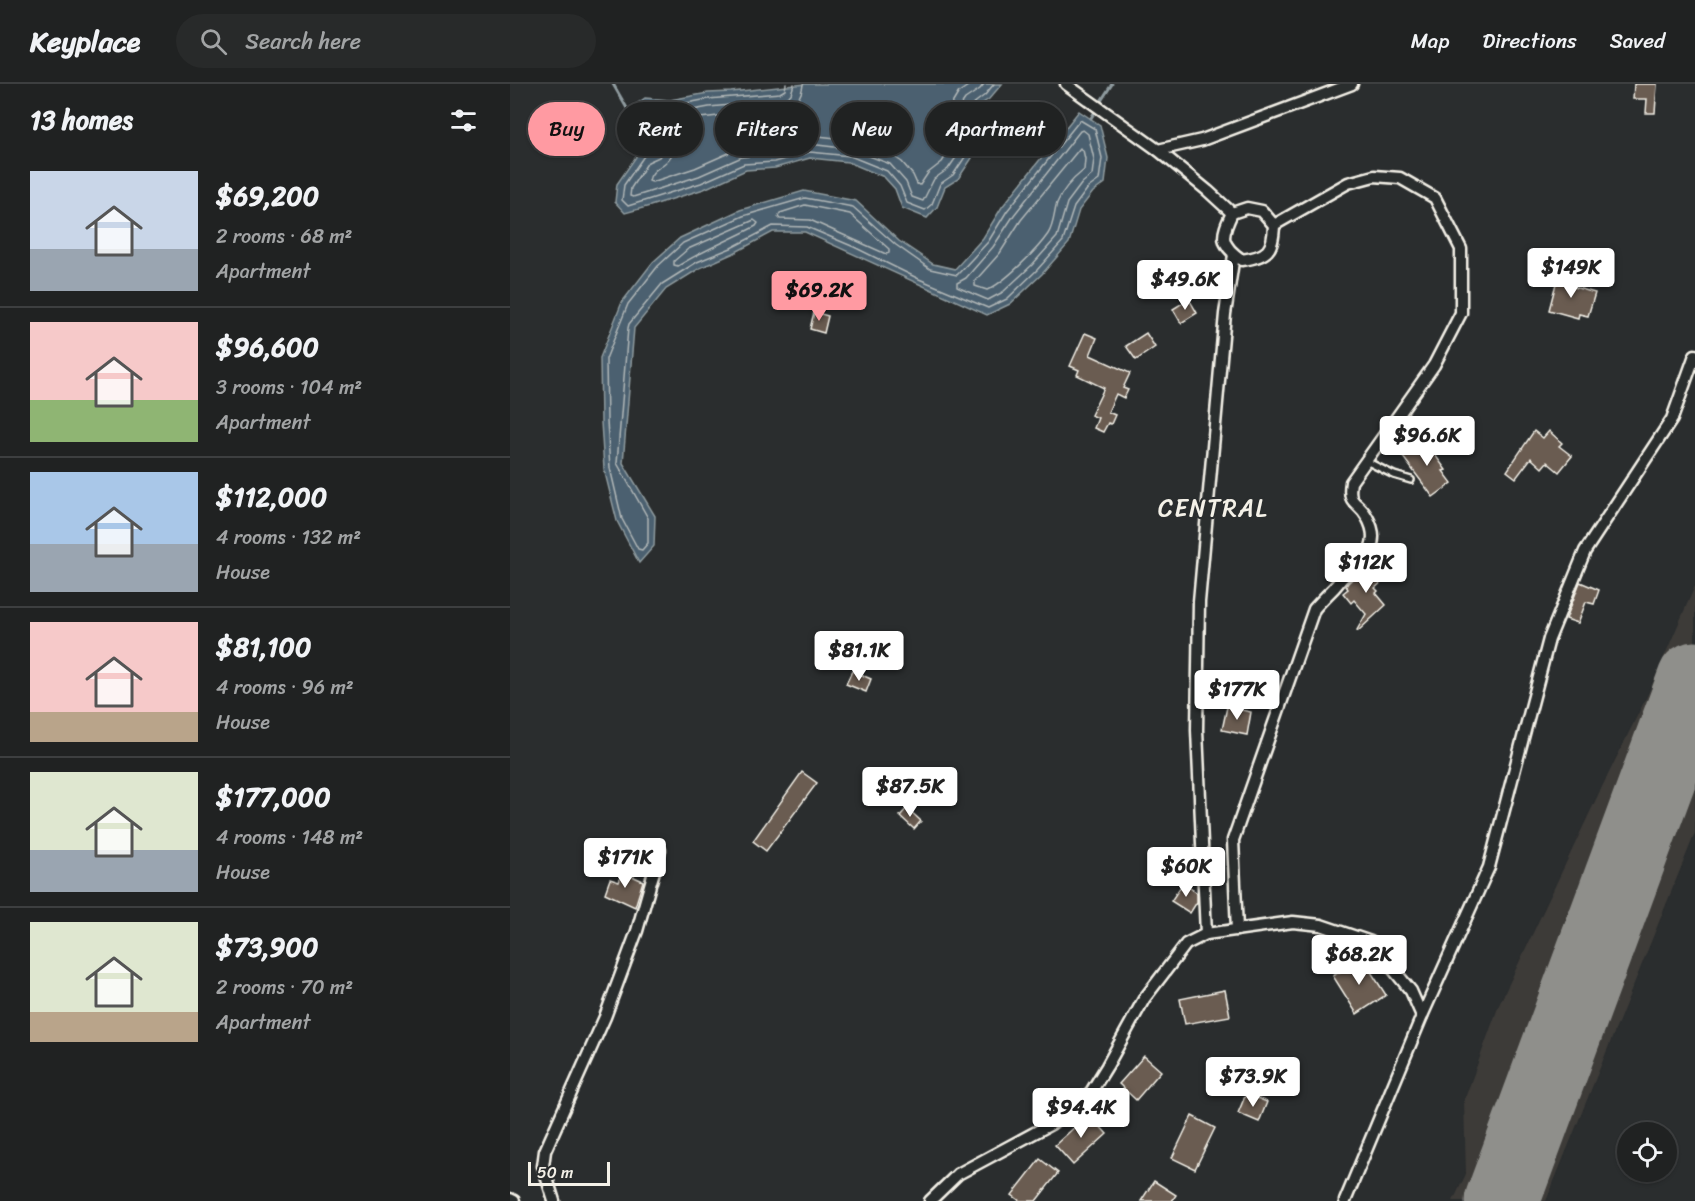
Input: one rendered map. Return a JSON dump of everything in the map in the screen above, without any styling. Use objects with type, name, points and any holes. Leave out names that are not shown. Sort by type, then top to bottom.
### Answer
[{"type":"street","points":[[1066,84],[1158,150],[1232,213]]},
{"type":"street","points":[[1158,150],[1202,140],[1352,84]]},
{"type":"street","points":[[1237,930],[1233,840],[1314,609],[1341,579],[1368,555],[1373,543],[1373,531],[1366,515],[1352,501],[1349,493],[1351,482],[1434,365],[1461,313],[1461,249],[1435,198],[1400,178],[1374,176],[1348,183],[1274,225]]},
{"type":"street","points":[[1247,208],[1262,211],[1274,225],[1273,243],[1261,257],[1242,260],[1226,247],[1223,231],[1232,213],[1247,208]]},
{"type":"street","points":[[1206,934],[1197,730],[1199,602],[1224,325],[1234,255]]},
{"type":"street","points":[[1345,1201],[1422,1016],[1489,867],[1549,639],[1585,551],[1672,419],[1695,355]]},
{"type":"street","points":[[554,1201],[543,1166],[545,1151],[605,1017],[637,931],[660,850]]},
{"type":"street","points":[[930,1201],[958,1174],[1051,1124],[1090,1092],[1158,979],[1186,944],[1206,934],[1293,922],[1320,925],[1371,942],[1411,991],[1422,1016]]},
{"type":"street","points":[[510,1199],[514,1201]]},
{"type":"lane","points":[[1366,460],[1412,480]]},
{"type":"shaded area","points":[[1695,586],[1695,833],[1546,1201],[1453,1201],[1466,1174],[1464,1101],[1499,1005],[1648,694]]},
{"type":"water","points":[[806,84],[1002,84],[984,102],[925,102],[925,156],[972,156],[972,158],[958,179],[945,187],[937,207],[927,218],[902,208],[895,189],[884,177],[848,162],[810,158],[775,168],[746,170],[704,189],[625,213],[615,202],[617,184],[637,156],[703,156],[703,102],[639,102],[645,98],[670,100],[708,93]]},
{"type":"water","points":[[1079,111],[1100,125],[1108,158],[1105,183],[1093,192],[1079,210],[1069,243],[1042,274],[1010,304],[987,315],[805,232],[773,232],[700,268],[666,289],[634,328],[623,463],[655,516],[654,546],[639,563],[617,521],[604,469],[600,358],[622,302],[653,262],[680,238],[740,210],[804,191],[856,201],[899,241],[933,264],[955,269],[983,238],[1002,207],[1043,156],[1066,156],[1066,127]]},
{"type":"building","points":[[1634,84],[1657,84],[1655,113],[1646,113],[1647,99],[1633,99]]},
{"type":"building","points":[[1558,276],[1569,279],[1567,285],[1595,293],[1588,316],[1579,314],[1578,318],[1549,310]]},
{"type":"building","points":[[1189,299],[1197,313],[1181,323],[1173,309]]},
{"type":"building","points":[[814,312],[828,316],[824,333],[810,329]]},
{"type":"building","points":[[1085,333],[1097,338],[1090,355],[1130,373],[1123,388],[1128,390],[1124,398],[1116,394],[1108,412],[1115,415],[1111,424],[1108,423],[1103,432],[1094,428],[1098,418],[1091,415],[1104,388],[1077,375],[1079,370],[1070,366]]},
{"type":"building","points":[[1146,333],[1155,347],[1136,360],[1126,346]]},
{"type":"building","points":[[1534,431],[1543,438],[1549,431],[1562,443],[1559,446],[1572,456],[1559,472],[1547,462],[1542,468],[1531,458],[1516,478],[1507,471]]},
{"type":"building","points":[[1422,437],[1446,470],[1443,471],[1452,483],[1433,497],[1400,453]]},
{"type":"building","points":[[1368,565],[1383,581],[1375,588],[1378,591],[1376,593],[1386,605],[1358,631],[1366,614],[1354,600],[1351,603],[1343,593],[1348,589],[1346,586],[1348,583]]},
{"type":"building","points":[[1580,582],[1599,590],[1594,604],[1586,602],[1578,623],[1566,619]]},
{"type":"building","points":[[852,671],[871,679],[866,692],[846,684]]},
{"type":"building","points":[[1227,707],[1251,712],[1247,735],[1222,730]]},
{"type":"building","points":[[802,772],[817,783],[766,851],[753,841]]},
{"type":"building","points":[[907,808],[921,821],[914,829],[900,816]]},
{"type":"building","points":[[623,872],[643,881],[635,907],[605,893],[610,879],[619,882]]},
{"type":"building","points":[[1183,883],[1197,893],[1197,902],[1190,913],[1171,901]]},
{"type":"building","points":[[1362,958],[1386,995],[1357,1014],[1333,976]]},
{"type":"building","points":[[1225,990],[1230,1016],[1185,1024],[1180,999]]},
{"type":"building","points":[[1144,1056],[1161,1071],[1136,1100],[1119,1084]]},
{"type":"building","points":[[1246,1094],[1267,1102],[1259,1122],[1238,1113]]},
{"type":"building","points":[[1089,1114],[1107,1134],[1073,1165],[1055,1145]]},
{"type":"building","points":[[1192,1116],[1215,1128],[1195,1169],[1172,1158]]},
{"type":"building","points":[[1040,1159],[1058,1173],[1036,1201],[1020,1201],[1012,1195]]},
{"type":"building","points":[[1154,1181],[1176,1195],[1172,1201],[1141,1201]]},
{"type":"waterway","points":[[613,84],[623,102]]},
{"type":"waterway","points":[[1099,104],[1112,84]]},
{"type":"waterway","points":[[1091,118],[1096,110]]},
{"type":"runway","points":[[1502,1201],[1695,679]]},
{"type":"district","name":"CENTRAL","points":[[1213,508]]}]
